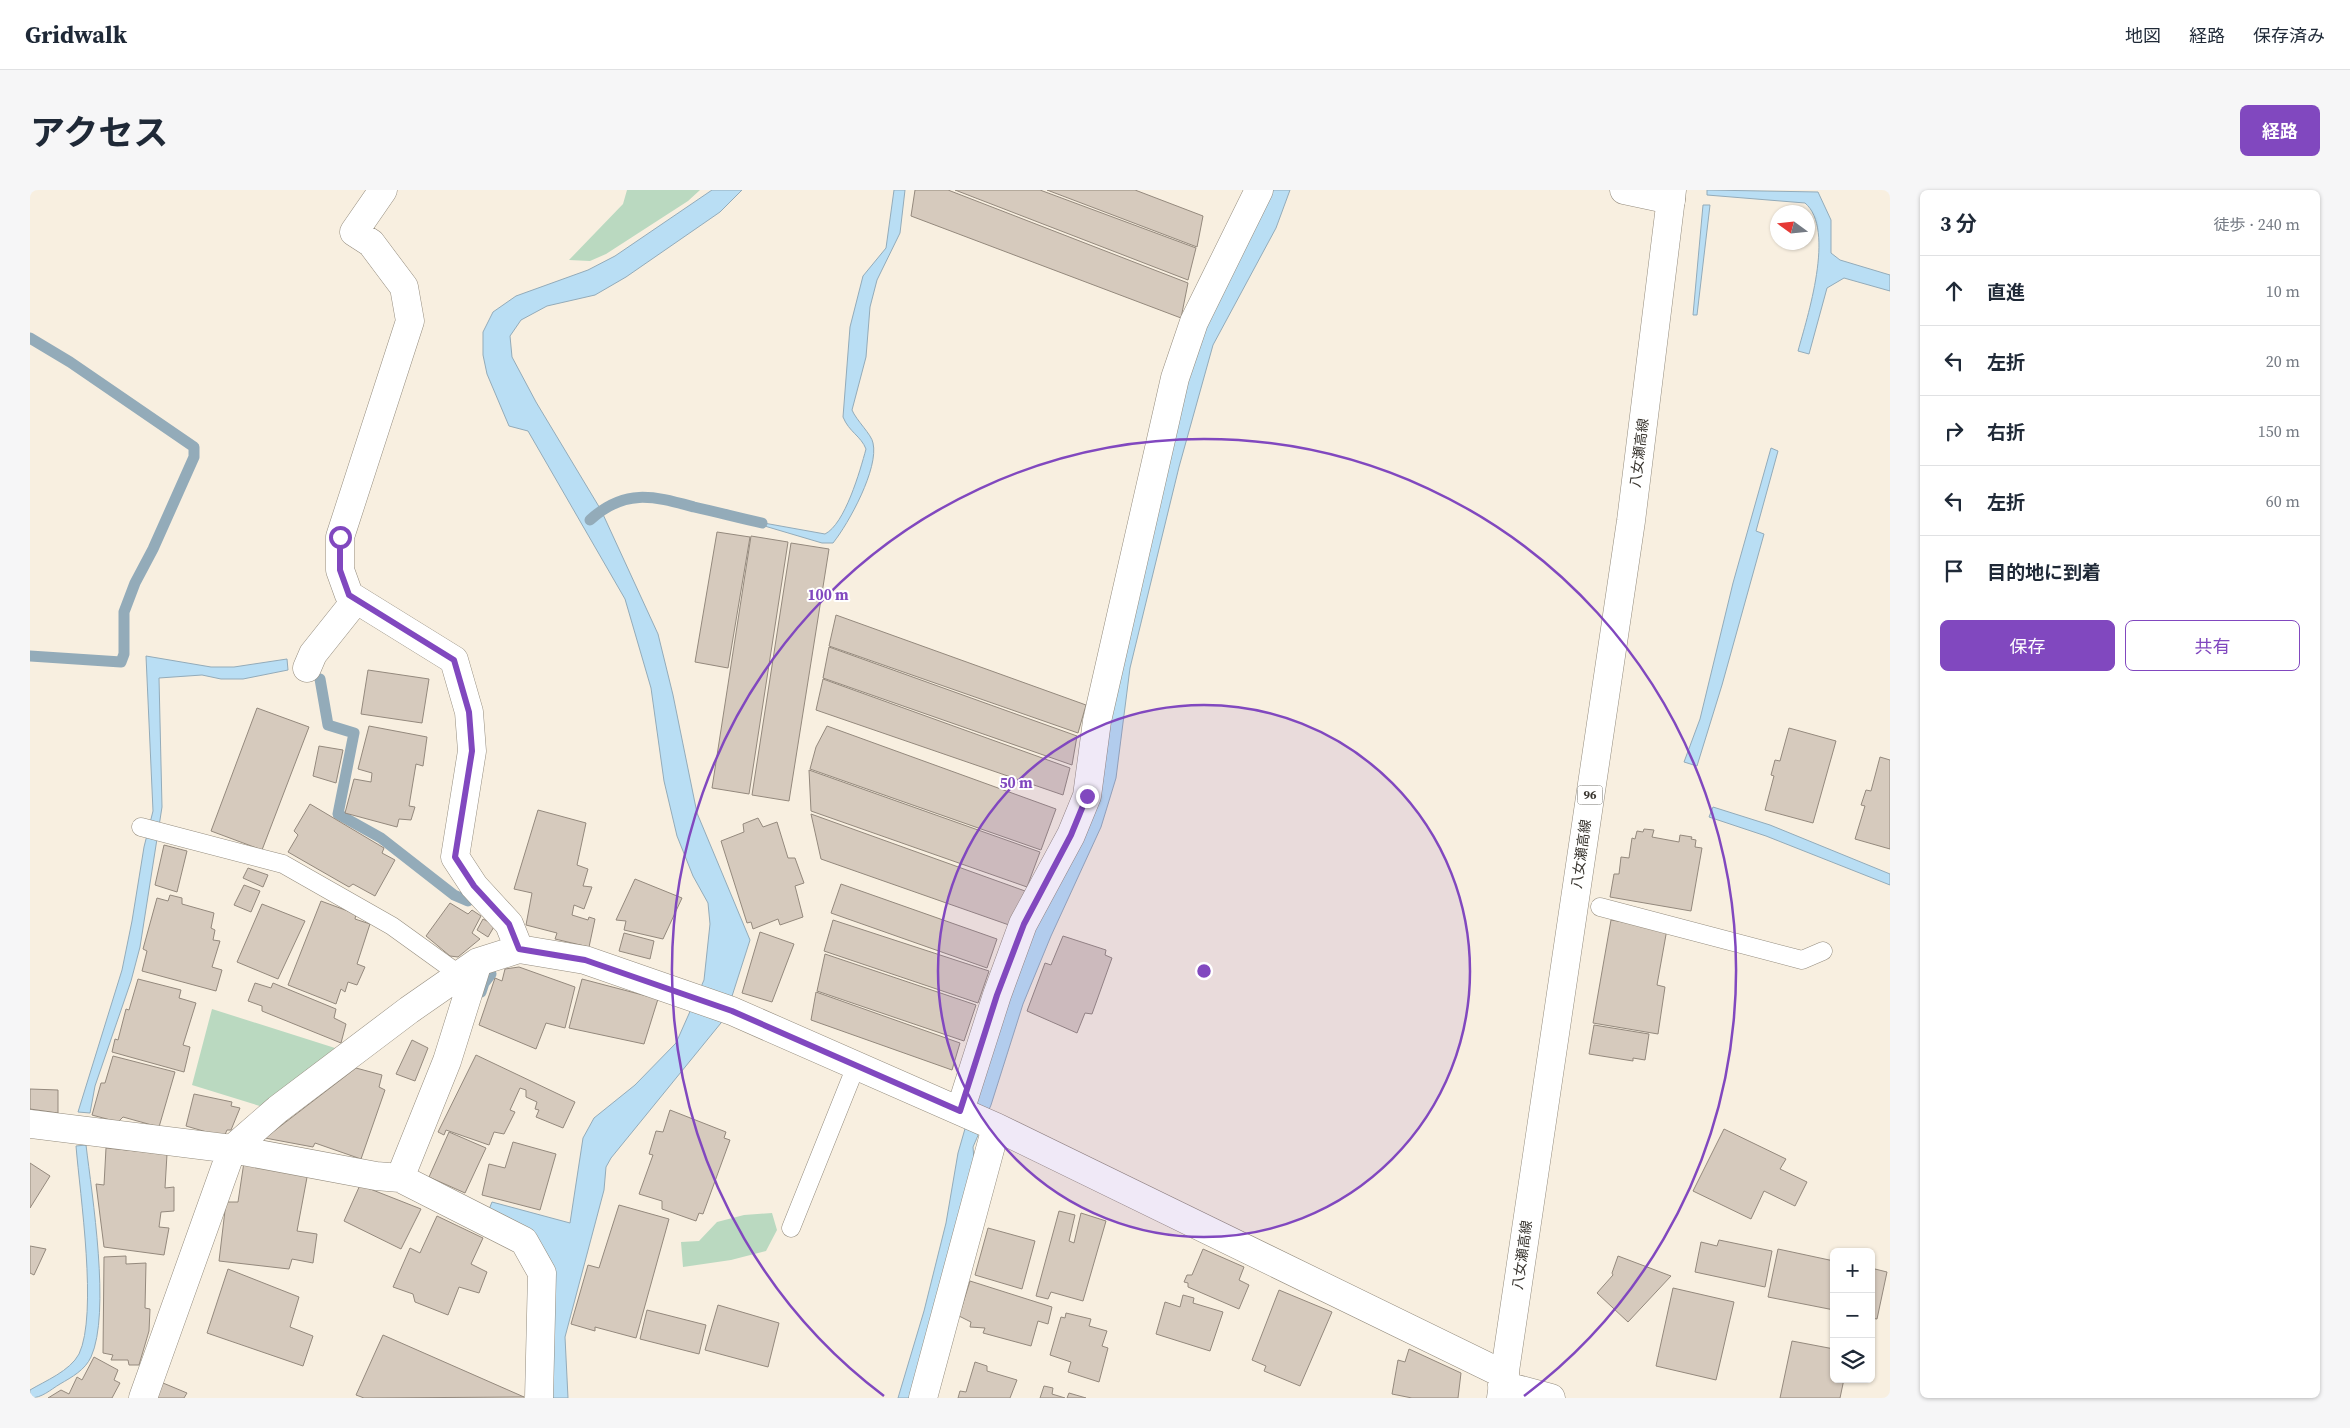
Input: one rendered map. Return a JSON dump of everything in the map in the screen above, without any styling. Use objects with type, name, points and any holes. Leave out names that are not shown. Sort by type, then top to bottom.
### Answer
[{"type":"street","points":[[383,190],[354,232],[371,243],[404,287],[410,321],[340,537],[340,570],[349,595],[454,660],[469,712],[472,751],[455,857],[474,886],[509,924],[519,949]]},
{"type":"street","points":[[923,1398],[977,1118],[997,995],[1024,924],[1071,835],[1087,796],[1097,721],[1175,378],[1194,322],[1259,190]]},
{"type":"street","points":[[1624,190],[1671,195]]},
{"type":"street","name":"八女瀬高線","points":[[1502,1386],[1631,521],[1671,195]]},
{"type":"street","points":[[306,668],[313,654],[356,600]]},
{"type":"street","points":[[143,1398],[232,1149],[278,1109],[335,1065],[469,968],[519,949],[585,960],[697,998],[977,1118],[1502,1386],[1551,1398]]},
{"type":"street","points":[[400,1178],[447,1061],[469,968]]},
{"type":"street","points":[[30,1124],[232,1149],[376,1176],[400,1178],[524,1241],[542,1272],[539,1398]]},
{"type":"lane","points":[[149,829],[283,864],[469,968]]},
{"type":"lane","points":[[1600,908],[1802,960],[1823,951]]},
{"type":"lane","points":[[792,1228],[856,1066]]},
{"type":"green space","points":[[627,190],[700,190],[688,201],[606,254],[590,261],[569,260],[623,204]]},
{"type":"green space","points":[[212,1009],[335,1048],[263,1107],[192,1085]]},
{"type":"green space","points":[[772,1213],[777,1230],[766,1251],[731,1260],[683,1267],[681,1242],[699,1241],[717,1222],[744,1215]]},
{"type":"water","points":[[712,190],[742,190],[720,212],[626,277],[595,295],[547,306],[521,320],[510,336],[512,357],[536,402],[601,510],[658,634],[673,695],[697,813],[750,940],[725,1018],[611,1158],[606,1167],[604,1190],[565,1337],[568,1398],[545,1398],[549,1292],[488,1212],[492,1202],[570,1223],[583,1138],[594,1118],[635,1085],[676,1043],[704,980],[710,924],[708,903],[693,876],[677,836],[664,781],[651,688],[625,599],[528,431],[509,426],[487,374],[483,355],[483,332],[493,312],[516,296],[588,270],[615,256]]},
{"type":"water","points":[[894,190],[905,190],[900,233],[877,280],[870,307],[866,357],[852,410],[873,443],[872,466],[861,495],[840,534],[833,543],[822,543],[751,522],[747,520],[825,534],[839,520],[851,496],[866,449],[843,417],[850,327],[863,276],[886,248]]},
{"type":"water","points":[[1266,190],[1290,190],[1276,228],[1213,345],[1179,467],[1130,668],[1116,778],[1101,827],[1051,936],[1023,1004],[991,1105],[973,1147],[974,1160],[915,1398],[898,1398],[924,1311],[946,1223],[958,1153],[975,1094],[1018,966],[1056,879],[1203,321]]},
{"type":"water","points":[[1707,190],[1818,192],[1831,220],[1831,253],[1840,260],[1890,275],[1890,291],[1844,278],[1827,288],[1809,354],[1798,351],[1812,297],[1819,253],[1815,205],[1707,195]]},
{"type":"water","points":[[1703,205],[1710,205],[1697,315],[1693,315]]},
{"type":"water","points":[[1771,448],[1778,451],[1756,531],[1764,534],[1722,685],[1697,766],[1684,762],[1700,719],[1733,583]]},
{"type":"water","points":[[146,656],[211,667],[234,667],[287,659],[288,670],[243,679],[221,679],[202,675],[159,678],[162,807],[140,947],[131,981],[95,1086],[90,1113],[78,1112],[122,970],[144,847],[153,811]]},
{"type":"water","points":[[1713,807],[1770,825],[1890,874],[1890,885],[1766,836],[1709,817]]},
{"type":"water","points":[[86,1145],[100,1284],[100,1312],[97,1337],[91,1357],[82,1369],[46,1393],[30,1398],[30,1390],[70,1366],[79,1354],[84,1336],[87,1312],[86,1253],[76,1146]]},
{"type":"building","points":[[915,190],[948,190],[1188,283],[1181,318],[911,216]]},
{"type":"building","points":[[955,190],[1040,190],[1196,248],[1188,280]]},
{"type":"building","points":[[1047,190],[1135,190],[1203,216],[1197,247]]},
{"type":"building","points":[[717,532],[750,537],[728,668],[695,662]]},
{"type":"building","points":[[751,536],[788,542],[749,794],[712,788]]},
{"type":"building","points":[[791,543],[829,549],[789,801],[752,795]]},
{"type":"building","points":[[836,615],[1086,705],[1078,733],[829,646]]},
{"type":"building","points":[[829,647],[1077,736],[1072,765],[823,678]]},
{"type":"building","points":[[368,670],[429,679],[422,723],[361,714]]},
{"type":"building","points":[[823,679],[1070,768],[1063,795],[816,710]]},
{"type":"building","points":[[257,708],[309,727],[262,850],[211,831]]},
{"type":"building","points":[[369,726],[427,737],[423,766],[416,764],[409,806],[415,807],[411,820],[399,819],[397,827],[345,813],[354,779],[371,782],[372,773],[358,769]]},
{"type":"building","points":[[827,726],[1056,809],[1041,850],[810,769],[816,747]]},
{"type":"building","points":[[1789,728],[1836,741],[1813,823],[1765,810],[1774,776],[1771,775],[1775,760],[1780,761]]},
{"type":"building","points":[[319,746],[343,750],[336,783],[313,776]]},
{"type":"building","points":[[1880,757],[1890,760],[1890,849],[1855,839],[1865,806],[1861,805],[1866,790],[1871,791]]},
{"type":"building","points":[[809,770],[1040,852],[1027,887],[811,811]]},
{"type":"building","points":[[310,804],[384,848],[382,853],[395,860],[375,896],[353,884],[349,887],[288,852],[298,835],[294,831]]},
{"type":"building","points":[[538,810],[586,823],[577,865],[588,869],[583,886],[592,887],[584,909],[574,905],[572,915],[588,920],[589,917],[595,919],[589,947],[555,939],[557,933],[526,925],[532,893],[514,889]]},
{"type":"building","points":[[811,814],[1025,891],[1009,925],[821,859]]},
{"type":"building","points":[[758,818],[763,827],[777,822],[788,858],[795,858],[804,883],[795,886],[803,917],[780,925],[778,919],[753,929],[751,922],[747,923],[721,841],[744,832],[743,824]]},
{"type":"building","points":[[1644,829],[1654,830],[1652,837],[1679,842],[1680,835],[1692,837],[1691,839],[1696,840],[1695,847],[1702,848],[1691,911],[1610,897],[1614,874],[1619,874],[1621,857],[1629,858],[1632,838],[1635,839],[1637,831],[1643,832]]},
{"type":"building","points":[[164,845],[187,851],[177,892],[155,885]]},
{"type":"building","points":[[248,868],[268,875],[263,887],[243,878]]},
{"type":"building","points":[[635,879],[682,898],[663,939],[624,930],[626,921],[616,920]]},
{"type":"building","points":[[841,884],[997,939],[987,968],[831,913]]},
{"type":"building","points":[[244,885],[260,891],[251,912],[234,905]]},
{"type":"building","points":[[170,895],[182,898],[182,904],[214,913],[211,928],[215,930],[213,940],[220,941],[212,967],[222,970],[216,991],[142,971],[147,951],[143,949],[157,898],[168,901]]},
{"type":"building","points":[[321,901],[356,914],[355,919],[370,924],[357,964],[365,967],[357,985],[348,982],[345,992],[341,989],[336,1004],[288,985]]},
{"type":"building","points":[[450,903],[468,914],[472,910],[481,916],[472,933],[480,939],[458,957],[450,956],[426,936]]},
{"type":"building","points":[[262,904],[305,921],[278,979],[237,962]]},
{"type":"building","points":[[483,919],[495,925],[488,937],[477,930]]},
{"type":"building","points":[[833,920],[989,971],[978,1003],[824,951]]},
{"type":"building","points":[[1611,920],[1667,929],[1657,985],[1665,987],[1658,1034],[1593,1023]]},
{"type":"building","points":[[760,932],[794,944],[772,1002],[742,993]]},
{"type":"building","points":[[624,933],[654,941],[650,959],[619,951]]},
{"type":"building","points":[[1063,936],[1106,950],[1105,955],[1112,958],[1092,1014],[1085,1013],[1077,1033],[1027,1011],[1045,963],[1051,965]]},
{"type":"building","points":[[825,954],[976,1005],[964,1041],[817,991]]},
{"type":"building","points":[[519,967],[575,987],[565,1028],[546,1023],[536,1049],[479,1025],[495,978],[502,981],[505,969]]},
{"type":"building","points":[[138,979],[181,990],[179,998],[196,1003],[183,1045],[190,1047],[184,1072],[112,1052],[115,1039],[118,1040],[126,1009],[129,1010]]},
{"type":"building","points":[[582,979],[658,999],[644,1044],[569,1028]]},
{"type":"building","points":[[255,983],[271,988],[273,983],[336,1009],[334,1018],[346,1024],[341,1043],[262,1011],[262,1006],[248,1001]]},
{"type":"building","points":[[816,992],[960,1043],[952,1070],[811,1020]]},
{"type":"building","points":[[1594,1025],[1649,1034],[1645,1060],[1633,1058],[1633,1061],[1589,1054]]},
{"type":"building","points":[[412,1040],[428,1048],[415,1081],[396,1074]]},
{"type":"building","points":[[476,1055],[575,1102],[563,1128],[536,1117],[539,1110],[535,1109],[537,1102],[526,1097],[526,1090],[520,1088],[510,1110],[515,1112],[504,1134],[494,1132],[489,1145],[446,1130],[444,1135],[438,1132]]},
{"type":"building","points":[[113,1056],[175,1072],[159,1127],[123,1117],[118,1122],[92,1115],[101,1083],[105,1083]]},
{"type":"building","points":[[356,1068],[382,1075],[379,1087],[385,1090],[361,1159],[315,1143],[313,1147],[265,1138]]},
{"type":"building","points":[[30,1089],[58,1090],[58,1113],[30,1109]]},
{"type":"building","points":[[194,1094],[232,1102],[231,1106],[240,1108],[231,1130],[227,1130],[224,1137],[186,1126]]},
{"type":"building","points":[[670,1110],[726,1132],[724,1138],[730,1140],[703,1214],[699,1213],[696,1221],[662,1209],[662,1201],[639,1194],[653,1155],[649,1154],[656,1131],[663,1132]]},
{"type":"building","points":[[1724,1129],[1786,1159],[1780,1169],[1807,1182],[1795,1206],[1764,1191],[1751,1219],[1693,1191]]},
{"type":"building","points":[[449,1132],[486,1148],[465,1193],[429,1177]]},
{"type":"building","points":[[513,1142],[556,1154],[540,1210],[482,1195],[489,1164],[505,1168]]},
{"type":"building","points":[[106,1148],[167,1154],[165,1188],[174,1187],[174,1211],[161,1212],[159,1227],[169,1228],[164,1255],[104,1247],[96,1184],[104,1185]]},
{"type":"building","points":[[244,1162],[308,1172],[297,1231],[317,1234],[313,1263],[292,1259],[289,1269],[219,1261],[226,1202],[238,1202]]},
{"type":"building","points":[[30,1163],[50,1176],[30,1208]]},
{"type":"building","points":[[360,1185],[421,1209],[401,1249],[344,1221]]},
{"type":"building","points":[[619,1205],[669,1219],[636,1338],[595,1327],[595,1331],[571,1324],[588,1265],[599,1268]]},
{"type":"building","points":[[1059,1211],[1075,1215],[1069,1241],[1074,1243],[1081,1213],[1106,1221],[1083,1301],[1051,1292],[1048,1299],[1036,1296]]},
{"type":"building","points":[[437,1216],[483,1238],[471,1264],[487,1272],[479,1293],[459,1287],[448,1315],[415,1302],[413,1294],[393,1287],[410,1248],[420,1253]]},
{"type":"building","points":[[988,1228],[1035,1241],[1022,1289],[975,1275]]},
{"type":"building","points":[[1719,1240],[1772,1251],[1765,1287],[1695,1272],[1701,1242],[1717,1246]]},
{"type":"building","points":[[30,1246],[46,1249],[34,1275],[30,1273]]},
{"type":"building","points":[[1203,1249],[1244,1267],[1239,1280],[1249,1285],[1239,1309],[1188,1287],[1188,1283],[1184,1282],[1187,1275],[1192,1275]]},
{"type":"building","points":[[1778,1249],[1830,1260],[1830,1309],[1768,1297]]},
{"type":"building","points":[[126,1256],[126,1264],[146,1263],[145,1308],[150,1309],[149,1331],[139,1365],[129,1365],[128,1360],[111,1360],[113,1355],[103,1353],[104,1257]]},
{"type":"building","points":[[1618,1256],[1671,1276],[1628,1322],[1597,1293],[1613,1275]]},
{"type":"building","points":[[228,1269],[299,1297],[290,1327],[313,1336],[303,1366],[207,1333]]},
{"type":"building","points":[[1875,1269],[1887,1272],[1877,1319],[1875,1319]]},
{"type":"building","points":[[970,1281],[1052,1307],[1048,1324],[1038,1321],[1031,1346],[983,1333],[985,1328],[970,1327],[971,1322],[959,1316]]},
{"type":"building","points":[[1673,1288],[1734,1302],[1716,1380],[1656,1366]]},
{"type":"building","points":[[1279,1290],[1332,1312],[1300,1386],[1264,1371],[1266,1366],[1252,1360]]},
{"type":"building","points":[[1183,1295],[1194,1298],[1193,1303],[1223,1312],[1210,1351],[1156,1334],[1165,1302],[1180,1307]]},
{"type":"building","points":[[718,1305],[779,1323],[768,1367],[705,1350]]},
{"type":"building","points":[[647,1310],[706,1325],[699,1354],[640,1339]]},
{"type":"building","points":[[1066,1313],[1091,1319],[1089,1326],[1107,1331],[1102,1346],[1108,1348],[1099,1382],[1068,1372],[1071,1362],[1050,1355],[1061,1317],[1065,1318]]},
{"type":"building","points":[[383,1335],[524,1397],[364,1398],[356,1395]]},
{"type":"building","points":[[1792,1341],[1830,1348],[1830,1383],[1843,1383],[1840,1398],[1780,1398]]},
{"type":"building","points":[[1409,1349],[1461,1373],[1458,1398],[1412,1398],[1392,1394],[1398,1360],[1405,1362]]},
{"type":"building","points":[[94,1357],[118,1370],[114,1380],[120,1383],[112,1398],[48,1398],[61,1390],[69,1394],[77,1377],[82,1380]]},
{"type":"building","points":[[975,1362],[987,1366],[987,1371],[1017,1380],[1010,1398],[958,1398],[960,1391],[966,1392]]},
{"type":"building","points":[[163,1383],[187,1393],[184,1398],[157,1398]]},
{"type":"building","points":[[1044,1386],[1053,1388],[1052,1394],[1065,1398],[1040,1398]]},
{"type":"building","points":[[1069,1393],[1086,1398],[1067,1398]]},
{"type":"waterway","points":[[30,338],[70,362],[194,447],[194,457],[153,549],[135,583],[124,612],[124,654],[121,662],[30,656]]},
{"type":"waterway","points":[[590,520],[615,503],[640,497],[665,500],[762,523]]},
{"type":"waterway","points":[[320,679],[328,725],[354,733],[338,814],[381,838],[454,895],[468,901]]},
{"type":"waterway","points":[[481,992],[484,983],[491,974]]},
{"type":"route","points":[[340,537],[340,570],[349,595],[454,660],[469,712],[472,751],[455,857],[474,886],[509,924],[519,949],[585,960],[697,998],[732,1011],[960,1111],[997,995],[1024,924],[1071,835],[1087,796]]}]
